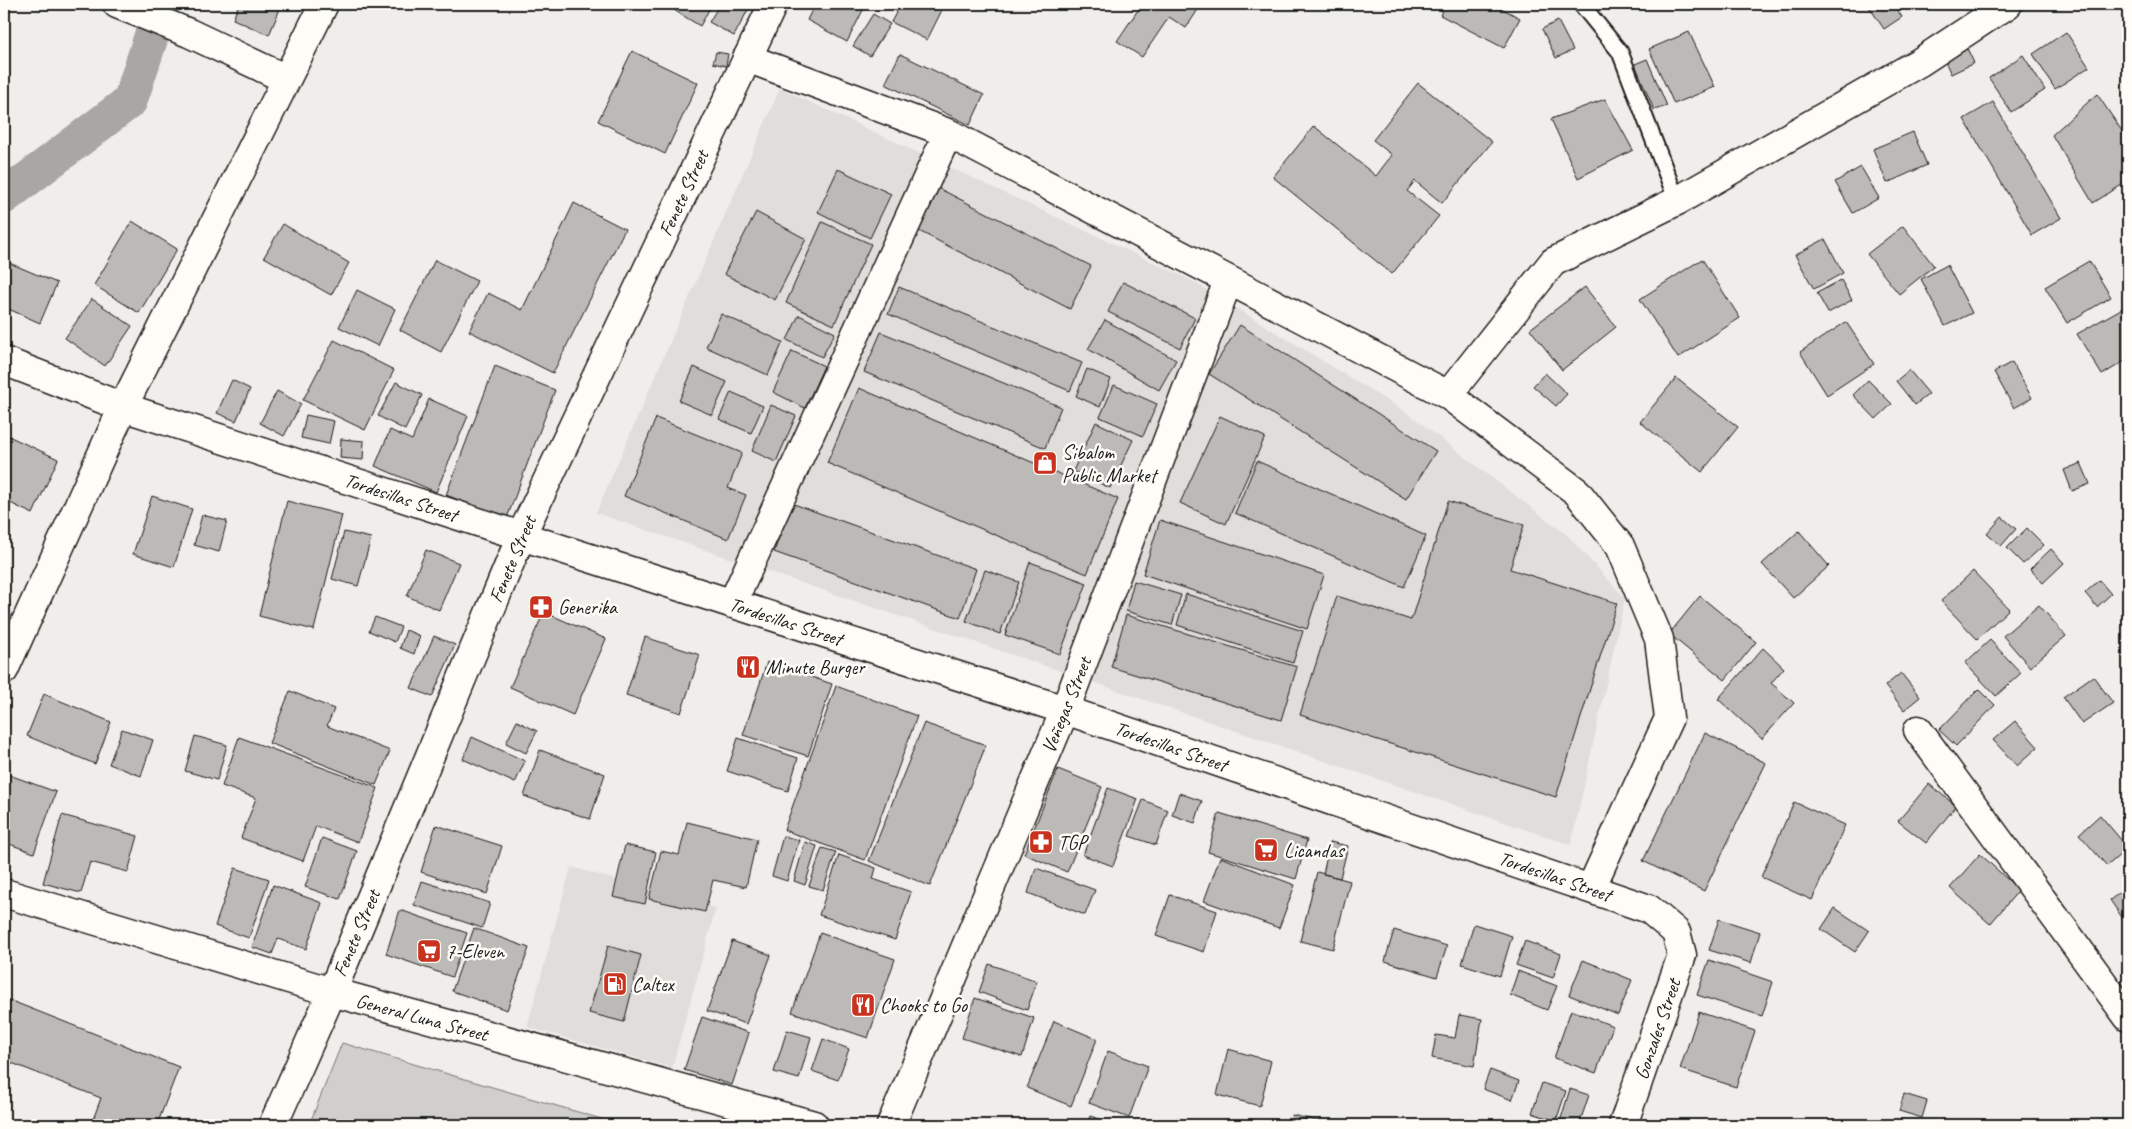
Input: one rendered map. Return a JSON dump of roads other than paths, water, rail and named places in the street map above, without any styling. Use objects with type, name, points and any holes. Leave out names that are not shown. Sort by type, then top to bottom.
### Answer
[{"type":"street","points":[[4,670],[123,407],[324,4]]},
{"type":"street","name":"Fenete Street","points":[[273,1125],[332,992],[520,536],[773,4]]},
{"type":"street","points":[[1448,396],[1553,262],[1677,201],[1920,62],[2008,4]]},
{"type":"street","points":[[126,8],[189,33],[286,78]]},
{"type":"street","points":[[748,58],[948,133],[1448,396],[1576,492],[1620,546],[1659,639],[1669,718],[1591,888]]},
{"type":"street","points":[[732,604],[948,133]]},
{"type":"street","name":"Veñegas Street","points":[[891,1125],[1065,710],[1228,281]]},
{"type":"street","name":"Tordesillas Street","points":[[4,361],[123,407],[1065,710],[1591,888],[1649,909],[1676,932]]},
{"type":"street","points":[[1918,730],[2128,1017]]},
{"type":"street","name":"General Luna Street","points":[[4,892],[332,992],[814,1125]]},
{"type":"street","name":"Gonzales Street","points":[[1623,1125],[1682,955],[1676,932]]},
{"type":"lane","points":[[1581,4],[1620,52],[1677,201]]},
{"type":"waterway","points":[[4,197],[130,101],[162,4]]},
{"type":"place","name":"Sibalom Public Market","points":[[1045,463]]},
{"type":"place","name":"Generika","points":[[541,607]]},
{"type":"place","name":"Minute Burger","points":[[748,667]]},
{"type":"place","name":"TGP","points":[[1041,842]]},
{"type":"place","name":"Licandas","points":[[1266,850]]},
{"type":"place","name":"7-Eleven","points":[[429,951]]},
{"type":"place","name":"Caltex","points":[[615,984]]},
{"type":"place","name":"Chooks to Go","points":[[863,1005]]}]
